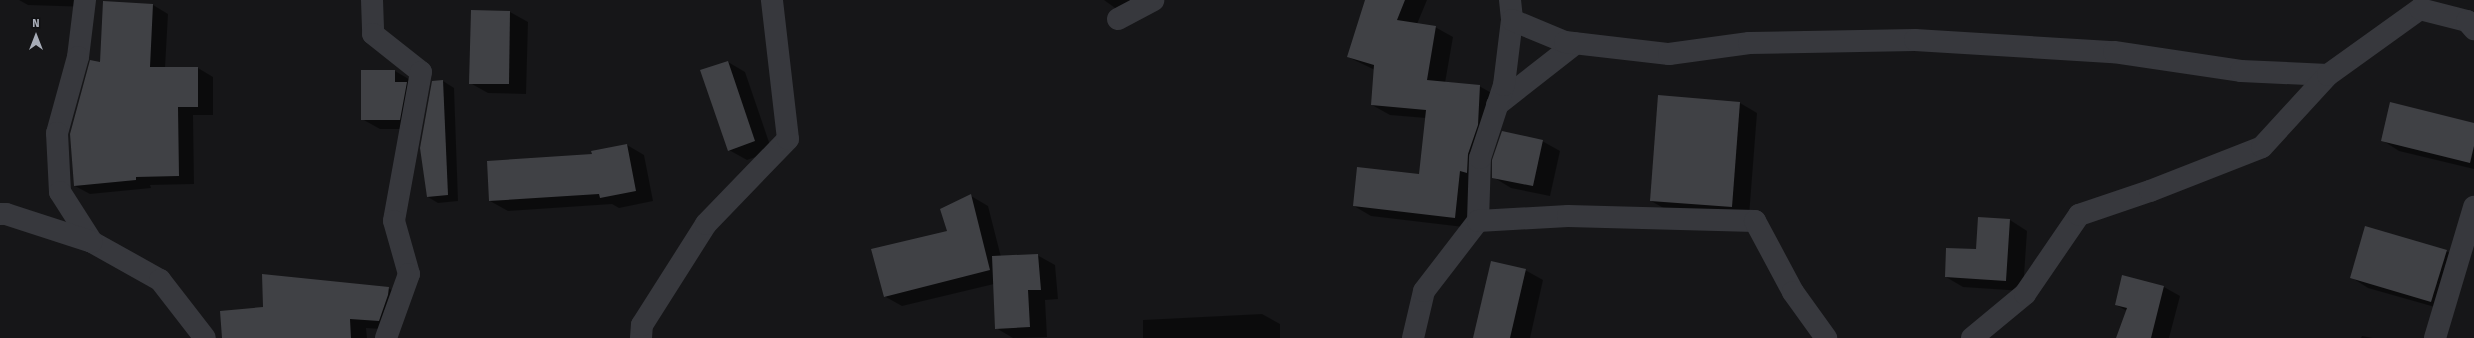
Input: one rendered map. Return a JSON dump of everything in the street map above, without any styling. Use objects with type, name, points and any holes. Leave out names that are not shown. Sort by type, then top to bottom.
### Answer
[{"type":"street","points":[[85,0],[78,57],[57,133],[60,192],[92,242]]},
{"type":"street","points":[[372,0],[373,34],[421,72],[394,221],[409,274],[386,338]]},
{"type":"street","points":[[641,338],[642,325],[706,224],[788,139],[772,0]]},
{"type":"street","points":[[1118,19],[1153,0]]},
{"type":"street","points":[[1972,338],[2025,294],[2079,215],[2150,191],[2262,147],[2328,75],[2420,9],[2467,21],[2474,29]]},
{"type":"street","points":[[1413,338],[1424,291],[1478,221],[1480,158],[1504,85],[1511,10],[1565,42],[1669,54],[1749,43],[1915,40],[2114,52],[2242,71],[2328,75]]},
{"type":"street","points":[[1497,105],[1576,43]]},
{"type":"street","points":[[2435,338],[2474,207]]},
{"type":"street","points":[[0,214],[6,214],[92,242],[160,280],[205,338]]},
{"type":"street","points":[[1478,221],[1568,216],[1755,221],[1793,292],[1826,338]]},
{"type":"building","points":[[1365,0],[1405,0],[1397,20],[1436,26],[1427,80],[1480,85],[1478,125],[1468,154],[1467,173],[1460,171],[1455,218],[1353,206],[1357,167],[1419,174],[1426,110],[1371,105],[1374,65],[1347,57]]},
{"type":"building","points":[[103,1],[153,4],[150,67],[198,67],[198,107],[178,107],[179,176],[136,177],[136,180],[74,186],[70,134],[90,60],[100,62]]},
{"type":"building","points":[[471,10],[510,11],[509,84],[469,84]]},
{"type":"building","points":[[728,61],[755,141],[728,151],[700,70]]},
{"type":"building","points":[[361,70],[395,70],[395,82],[407,82],[400,120],[361,120]]},
{"type":"building","points":[[443,80],[448,195],[427,197],[420,148],[432,81]]},
{"type":"building","points":[[1658,95],[1740,102],[1732,207],[1650,201]]},
{"type":"building","points":[[2390,102],[2474,123],[2474,146],[2470,163],[2381,141]]},
{"type":"building","points":[[1502,131],[1543,140],[1533,186],[1492,178],[1492,160]]},
{"type":"building","points":[[627,144],[636,191],[600,198],[599,194],[489,201],[487,161],[592,154],[591,151]]},
{"type":"building","points":[[971,194],[990,270],[884,297],[871,249],[947,231],[940,209]]},
{"type":"building","points":[[1978,217],[2010,219],[2006,281],[1945,277],[1946,248],[1976,249]]},
{"type":"building","points":[[2365,226],[2447,250],[2431,302],[2350,278]]},
{"type":"building","points":[[1038,254],[1041,290],[1028,290],[1030,327],[995,329],[992,256]]},
{"type":"building","points":[[1491,261],[1526,269],[1510,338],[1473,338]]},
{"type":"building","points":[[262,274],[389,287],[388,295],[379,321],[350,319],[351,338],[222,338],[220,311],[263,307]]},
{"type":"building","points":[[2122,275],[2164,286],[2151,338],[2116,338],[2127,308],[2115,305]]}]
